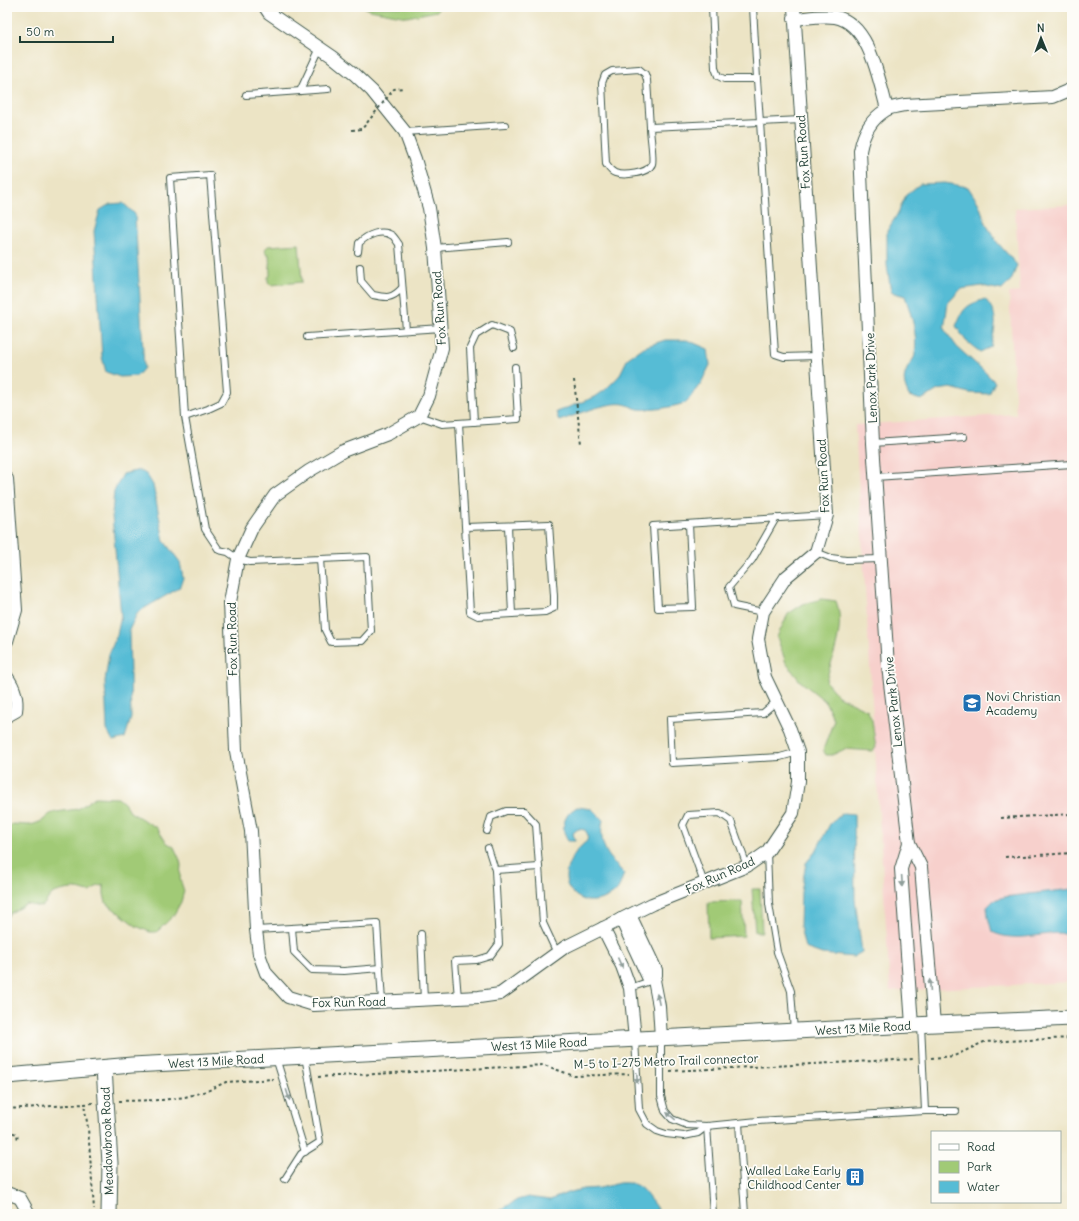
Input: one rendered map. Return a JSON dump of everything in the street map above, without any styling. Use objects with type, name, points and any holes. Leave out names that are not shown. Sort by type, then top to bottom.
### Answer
[{"type":"street","name":"Fox Run Road","points":[[265,7],[269,13],[320,48],[354,74],[372,91],[405,132],[415,159],[429,208],[435,248],[442,348],[429,396],[419,416],[388,434],[343,451],[309,471],[275,496],[252,528],[238,559],[230,602],[236,751],[251,831],[256,930],[259,954],[266,973],[288,997],[314,1005],[458,998],[500,994],[565,947],[652,904],[747,866],[767,852],[793,813],[798,782],[798,752],[790,730],[765,677],[758,639],[763,612],[786,577],[816,552],[827,515],[794,13]]},
{"type":"street","points":[[794,13],[840,18],[852,25],[864,38],[875,66],[887,109]]},
{"type":"street","name":"Lenox Park Drive","points":[[922,1025],[927,945],[921,867],[909,844],[888,666],[873,443],[860,151],[862,139],[871,123],[887,109],[905,105],[1053,97],[1072,89]]},
{"type":"street","points":[[7,479],[16,610],[7,641]]},
{"type":"street","points":[[7,677],[14,688],[18,701],[16,711],[7,716]]},
{"type":"street","name":"Lenox Park Drive","points":[[909,844],[901,869],[906,947],[922,1025]]},
{"type":"street","points":[[626,917],[656,970],[654,980],[659,1006],[661,1038]]},
{"type":"street","points":[[603,928],[622,966],[630,988],[635,1039]]},
{"type":"street","points":[[906,947],[927,945]]},
{"type":"street","name":"West 13 Mile Road","points":[[7,1076],[132,1065],[1072,1018]]},
{"type":"street","name":"Meadowbrook Road","points":[[104,1068],[110,1163],[109,1214]]},
{"type":"street","points":[[7,1193],[20,1198],[29,1214]]},
{"type":"lane","points":[[712,7],[715,68],[718,76],[724,79],[758,79]]},
{"type":"lane","points":[[753,7],[775,354],[784,357],[816,356]]},
{"type":"lane","points":[[300,91],[320,48]]},
{"type":"lane","points":[[640,69],[645,74],[647,80],[650,127],[652,163],[649,169],[642,172],[616,173],[610,170],[606,164],[602,83],[605,75],[612,71],[640,69]]},
{"type":"lane","points":[[246,94],[328,89]]},
{"type":"lane","points":[[650,127],[801,120]]},
{"type":"lane","points":[[405,132],[505,125]]},
{"type":"lane","points":[[185,417],[221,403],[227,392],[210,175],[170,178],[185,417],[205,529],[219,550],[228,552],[238,559],[250,562],[320,559],[367,557],[371,631],[362,641],[331,642],[325,630],[320,559]]},
{"type":"lane","points":[[358,252],[359,243],[365,237],[375,233],[383,233],[392,236],[399,244],[406,330]]},
{"type":"lane","points":[[435,248],[508,242]]},
{"type":"lane","points":[[360,267],[361,281],[373,295],[386,298],[396,295],[402,288]]},
{"type":"lane","points":[[474,422],[470,348],[476,335],[492,325],[510,332],[514,348]]},
{"type":"lane","points":[[306,337],[441,328]]},
{"type":"lane","points":[[419,416],[442,424],[518,419],[515,367]]},
{"type":"lane","points":[[459,423],[465,527],[470,612],[478,616],[545,612],[554,608],[549,524],[465,527]]},
{"type":"lane","points":[[873,443],[964,437]]},
{"type":"lane","points":[[875,477],[1072,464]]},
{"type":"lane","points":[[689,524],[693,607],[658,608],[653,526],[827,515]]},
{"type":"lane","points":[[763,612],[734,606],[729,587],[752,560],[776,518]]},
{"type":"lane","points":[[508,526],[512,614]]},
{"type":"lane","points":[[816,552],[831,558],[846,560],[881,559]]},
{"type":"lane","points":[[777,701],[763,713],[670,719],[672,763],[780,757],[798,752]]},
{"type":"lane","points":[[487,831],[491,817],[506,811],[524,811],[536,824],[543,923],[557,953]]},
{"type":"lane","points":[[704,883],[683,825],[688,815],[720,813],[731,821],[747,866]]},
{"type":"lane","points":[[458,998],[455,961],[477,960],[490,956],[499,944],[495,870],[488,848]]},
{"type":"lane","points":[[767,852],[769,904],[776,952],[791,991],[794,1032]]},
{"type":"lane","points":[[495,870],[539,867]]},
{"type":"lane","points":[[256,930],[377,923],[382,1002]]},
{"type":"lane","points":[[292,928],[294,952],[312,970],[344,971],[380,968]]},
{"type":"lane","points":[[421,934],[424,1000]]},
{"type":"lane","points":[[630,988],[654,980]]},
{"type":"lane","points":[[922,1025],[925,1112]]},
{"type":"lane","points":[[661,1038],[661,1096],[665,1111],[672,1119],[687,1125],[707,1126],[956,1111]]},
{"type":"lane","points":[[635,1039],[639,1109],[647,1124],[657,1131],[666,1134],[684,1136],[698,1133],[707,1126]]},
{"type":"lane","points":[[285,1179],[301,1154],[320,1142],[316,1112],[305,1056]]},
{"type":"lane","points":[[276,1058],[305,1152]]},
{"type":"lane","points":[[739,1123],[745,1214]]},
{"type":"lane","points":[[707,1126],[712,1214]]},
{"type":"path","points":[[352,130],[362,129],[394,89],[403,88]]},
{"type":"path","points":[[574,380],[580,444]]},
{"type":"path","points":[[1001,818],[1072,814]]},
{"type":"path","points":[[1005,857],[1072,853]]},
{"type":"path","name":"M-5 to I-275 Metro Trail connector","points":[[662,1072],[922,1059],[954,1056],[984,1042],[1072,1038]]},
{"type":"path","name":"M-5 to I-275 Metro Trail connector","points":[[308,1077],[544,1065],[574,1076],[637,1073]]},
{"type":"path","points":[[7,1108],[131,1100],[162,1100],[185,1097],[207,1091],[226,1082],[283,1079]]},
{"type":"path","points":[[84,1104],[88,1128],[95,1214]]},
{"type":"path","points":[[7,1131],[17,1134],[18,1141]]},
{"type":"shaded area","name":"Novi Christian Academy","points":[[1072,205],[1072,982],[890,991],[855,425],[1016,414],[1009,293],[1020,292],[1015,208]]},
{"type":"green space","points":[[364,7],[439,7],[437,11],[407,17],[370,10]]},
{"type":"green space","points":[[299,244],[302,282],[271,285],[268,282],[268,277],[270,276],[269,254],[266,254],[265,249],[268,246]]},
{"type":"green space","points":[[822,599],[836,601],[840,621],[837,642],[826,682],[838,696],[867,710],[872,720],[876,748],[872,751],[845,749],[832,755],[826,755],[823,750],[834,720],[825,701],[800,681],[786,663],[777,637],[788,614],[803,604]]},
{"type":"green space","points":[[95,797],[118,798],[124,803],[130,812],[157,828],[166,842],[174,847],[180,860],[180,879],[184,891],[181,902],[173,916],[156,932],[150,932],[136,926],[106,903],[103,885],[96,887],[91,892],[78,889],[63,890],[51,895],[41,907],[26,904],[9,914],[7,917],[7,829],[12,824],[34,824],[42,821],[50,814],[78,809]]},
{"type":"green space","points":[[752,889],[760,889],[762,932],[755,932]]},
{"type":"green space","points":[[742,901],[744,936],[709,938],[708,902]]},
{"type":"water","points":[[945,183],[968,187],[979,204],[986,224],[997,242],[1017,265],[1012,279],[1002,290],[982,286],[961,289],[948,303],[944,329],[957,347],[995,382],[989,394],[969,393],[951,388],[938,390],[921,400],[909,396],[904,380],[907,368],[915,355],[916,339],[912,317],[905,296],[891,292],[887,265],[887,231],[898,213],[906,195],[920,184]]},
{"type":"water","points":[[123,203],[135,214],[144,368],[137,376],[120,377],[106,372],[102,357],[94,231],[100,210],[110,204]]},
{"type":"water","points":[[985,299],[990,305],[995,316],[995,328],[991,347],[980,352],[966,341],[956,326],[966,308]]},
{"type":"water","points":[[665,340],[687,340],[708,349],[710,365],[701,383],[686,403],[656,409],[638,409],[624,404],[609,405],[559,421],[556,412],[595,397],[605,390],[619,376],[628,358],[644,347]]},
{"type":"water","points":[[140,470],[147,475],[153,485],[164,541],[180,562],[183,578],[179,588],[138,612],[129,630],[131,718],[125,738],[113,741],[107,730],[105,681],[109,654],[117,635],[121,616],[112,515],[114,491],[123,474]]},
{"type":"water","points":[[577,807],[592,809],[603,820],[602,836],[605,849],[624,873],[617,890],[606,898],[587,901],[579,898],[569,888],[566,881],[568,866],[576,852],[587,841],[588,835],[585,830],[578,829],[573,833],[575,841],[568,841],[565,835],[565,819],[569,813]]},
{"type":"water","points":[[843,813],[854,814],[855,899],[862,952],[853,957],[822,954],[805,948],[800,926],[801,892],[806,863],[816,851],[830,824]]},
{"type":"water","points":[[1072,889],[1072,936],[1057,933],[1008,937],[992,932],[987,907],[994,900],[1004,897]]},
{"type":"water","points":[[619,1183],[629,1183],[640,1187],[660,1214],[494,1214],[517,1200],[528,1197],[550,1200],[567,1193],[583,1189],[600,1188]]},
{"type":"place","name":"Novi Christian Academy","points":[[972,703]]},
{"type":"place","name":"Walled Lake Early Childhood Center","points":[[855,1177]]}]
